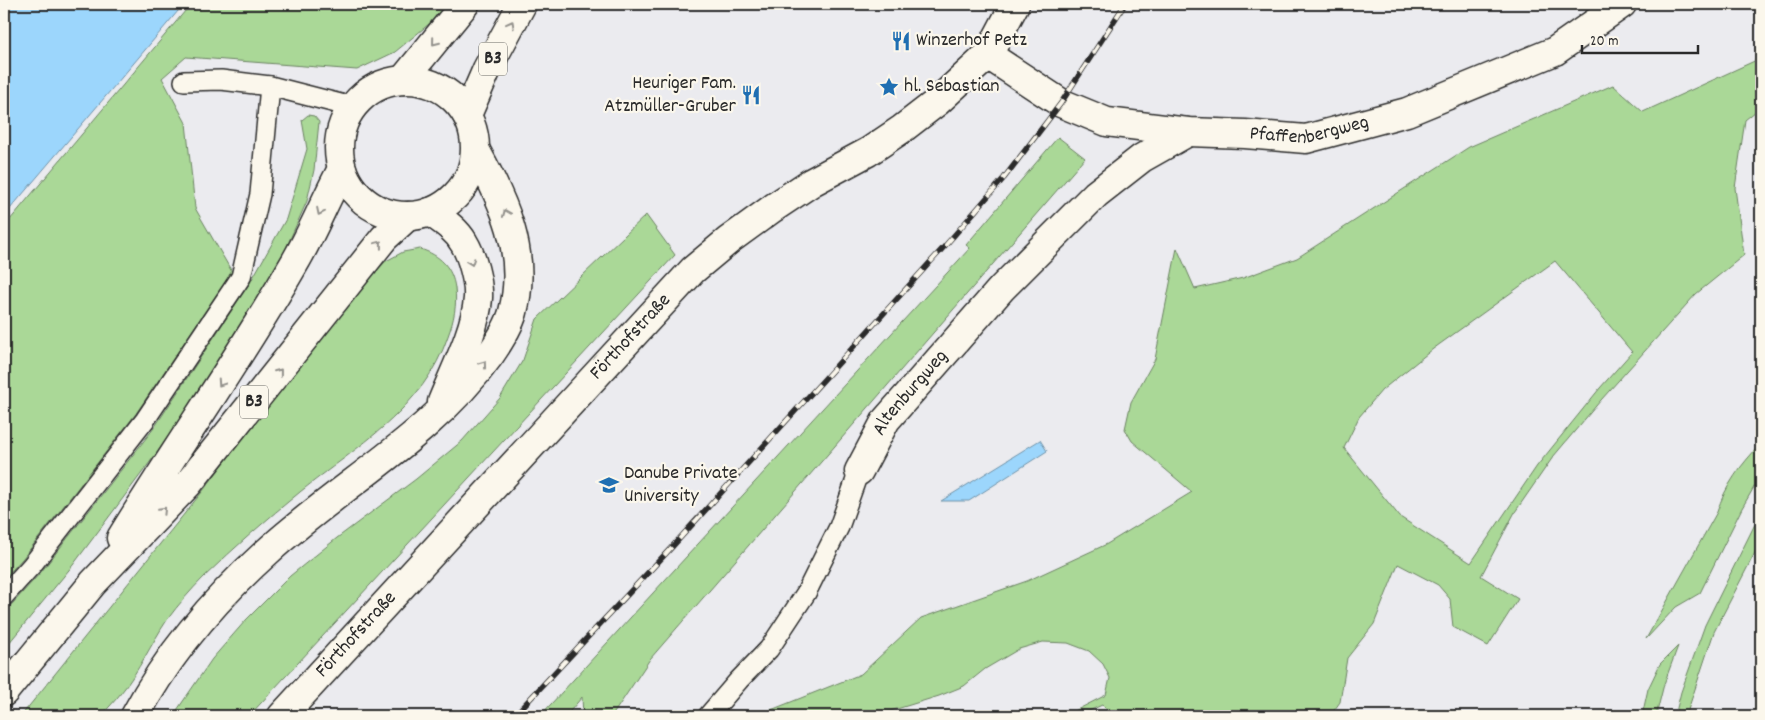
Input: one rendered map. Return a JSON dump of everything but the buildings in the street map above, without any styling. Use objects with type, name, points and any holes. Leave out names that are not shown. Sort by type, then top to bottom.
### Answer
[{"type":"street","points":[[403,80],[465,4]]},
{"type":"street","name":"B3","points":[[467,115],[488,68],[522,4]]},
{"type":"street","name":"Förthofstraße","points":[[282,716],[693,270],[729,240],[773,208],[812,182],[868,152],[937,102],[988,55],[1015,4]]},
{"type":"street","name":"Pfaffenbergweg","points":[[988,55],[1061,103],[1107,122],[1188,132],[1245,134],[1306,140],[1407,112],[1555,51],[1622,4]]},
{"type":"street","name":"B3","points":[[4,692],[93,583],[188,484],[384,238],[420,214],[445,205],[466,182],[473,167],[476,151],[474,133],[467,115],[456,100],[440,88],[422,82],[403,80],[384,83],[366,93],[352,107],[342,126],[339,148],[342,168],[352,188],[367,203],[387,213],[420,214]]},
{"type":"street","name":"Altenburgweg","points":[[858,471],[886,420],[1002,288],[1096,194],[1142,158],[1188,132]]},
{"type":"street","points":[[135,716],[186,637],[221,596],[267,552],[395,451],[438,413],[476,374],[500,341],[513,314],[519,280],[516,248],[508,218],[476,151]]},
{"type":"street","name":"B3","points":[[93,583],[164,468],[236,360],[295,262],[342,168]]},
{"type":"street","points":[[420,214],[449,225],[464,242],[474,268],[478,297],[472,327],[438,413]]},
{"type":"lane","points":[[184,81],[221,80],[270,86],[352,107]]},
{"type":"lane","points":[[4,596],[32,565],[145,420],[241,277],[260,194],[270,86]]},
{"type":"lane","name":"Altenburgweg","points":[[708,716],[769,649],[806,593],[839,526],[858,471]]},
{"type":"green space","points":[[191,4],[446,4],[429,24],[395,52],[357,70],[186,57],[162,78],[186,123],[195,208],[232,272],[135,415],[23,558],[4,579],[4,227]]},
{"type":"green space","points":[[1761,58],[1761,107],[1745,120],[1735,188],[1744,255],[1696,294],[1601,400],[1553,457],[1515,512],[1481,576],[1518,599],[1488,646],[1453,627],[1450,599],[1438,585],[1398,564],[1374,624],[1347,658],[1340,702],[1330,716],[1146,716],[1134,712],[1125,716],[1106,716],[1109,712],[1102,705],[1078,716],[1065,716],[1106,695],[1110,678],[1103,664],[1089,651],[1068,643],[1043,642],[1019,649],[985,669],[964,686],[939,696],[874,716],[756,716],[861,674],[921,618],[1027,581],[1107,544],[1192,492],[1132,441],[1125,429],[1131,402],[1155,359],[1177,248],[1195,289],[1243,278],[1297,258],[1469,147],[1613,85],[1643,112]],"holes":[[[1555,261],[1632,352],[1600,388],[1537,466],[1471,563],[1400,517],[1344,448],[1359,417],[1382,390],[1433,349]]]},
{"type":"green space","points":[[308,115],[314,116],[319,122],[314,170],[307,201],[286,248],[251,312],[156,454],[73,565],[4,649],[4,613],[41,572],[154,428],[251,281],[286,219],[307,149],[302,120]]},
{"type":"green space","points":[[1058,137],[1085,158],[650,659],[612,716],[583,716],[582,697],[566,716],[540,716],[970,248],[966,245]]},
{"type":"green space","points":[[646,215],[675,255],[249,716],[173,716],[212,659],[246,620],[290,576],[462,441],[500,398],[523,360],[537,319]]},
{"type":"green space","points":[[420,249],[439,258],[448,268],[455,288],[455,306],[450,330],[437,362],[423,385],[406,405],[366,442],[275,512],[199,582],[167,620],[127,685],[101,716],[21,716],[202,492],[306,356],[364,284],[386,261],[403,252]]},
{"type":"green space","points":[[1761,444],[1761,475],[1742,508],[1700,593],[1676,607],[1646,639],[1717,512],[1729,484],[1747,459]]},
{"type":"green space","points":[[1761,512],[1761,541],[1714,632],[1686,716],[1675,716],[1681,692],[1705,625]]},
{"type":"green space","points":[[1678,646],[1664,684],[1656,716],[1642,716],[1648,689],[1660,664]]},
{"type":"water","points":[[4,4],[184,4],[4,216]]},
{"type":"water","points":[[1040,440],[1047,451],[969,501],[941,501]]},
{"type":"railway","points":[[514,716],[671,548],[944,247],[1004,178],[1061,103],[1125,4]]},
{"type":"place","name":"Winzerhof Petz","points":[[901,41]]},
{"type":"place","name":"hl. Sebastian","points":[[889,87]]},
{"type":"place","name":"Heuriger Fam. Atzmüller-Gruber","points":[[751,95]]},
{"type":"place","name":"Danube Private University","points":[[609,485]]}]
